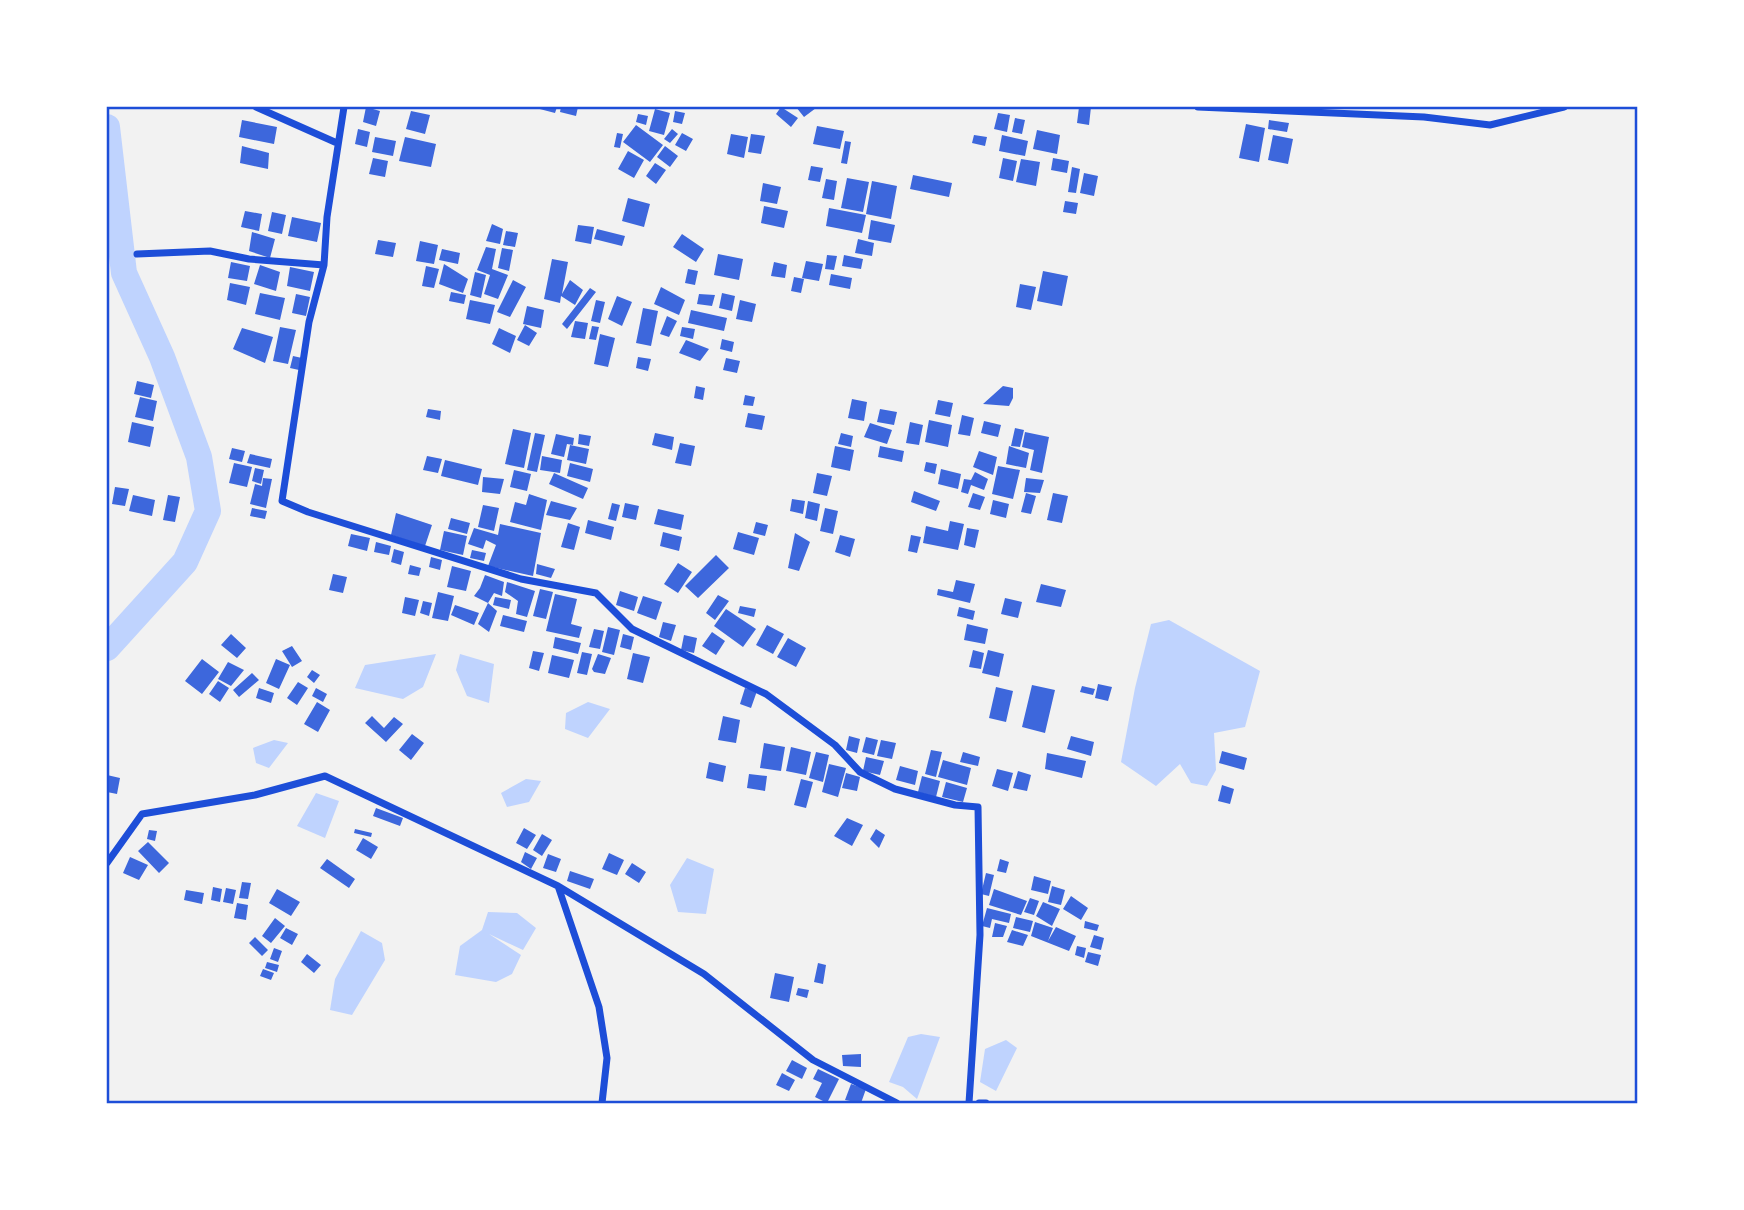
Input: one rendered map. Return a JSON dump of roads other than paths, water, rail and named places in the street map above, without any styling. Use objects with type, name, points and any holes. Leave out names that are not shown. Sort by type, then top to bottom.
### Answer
[{"type":"street","points":[[256,107],[337,144]]},
{"type":"street","points":[[344,107],[327,217],[324,265],[309,322],[282,500],[308,512],[509,576],[596,593],[632,629],[766,694],[835,745],[860,772],[895,789],[978,807],[980,935],[969,1103]]},
{"type":"street","points":[[1198,107],[1424,117],[1490,125],[1564,107]]},
{"type":"street","points":[[137,254],[210,251],[249,259],[324,265]]},
{"type":"street","points":[[107,863],[142,814],[255,795],[325,776],[558,886],[704,974],[813,1060],[897,1103]]},
{"type":"street","points":[[558,886],[599,1007],[607,1058],[602,1103]]},
{"type":"street","points":[[979,1103],[986,1103]]},
{"type":"water","points":[[1169,620],[1260,671],[1245,727],[1214,733],[1216,770],[1207,786],[1191,783],[1180,764],[1156,786],[1121,762],[1151,624]]},
{"type":"water","points":[[436,654],[423,687],[403,699],[355,688],[365,665]]},
{"type":"water","points":[[460,654],[494,664],[489,703],[467,696],[456,670]]},
{"type":"water","points":[[588,702],[610,709],[588,738],[565,729],[566,713]]},
{"type":"water","points":[[274,740],[288,743],[269,768],[256,763],[253,748]]},
{"type":"water","points":[[526,779],[541,781],[529,802],[507,807],[501,793]]},
{"type":"water","points":[[316,793],[339,801],[325,838],[297,826]]},
{"type":"water","points":[[687,858],[714,869],[706,914],[678,912],[670,885]]},
{"type":"water","points":[[488,912],[517,913],[536,928],[523,950],[489,934],[521,955],[512,974],[496,982],[455,975],[460,946],[482,930]]},
{"type":"water","points":[[361,931],[382,943],[385,960],[352,1015],[330,1010],[335,979]]},
{"type":"water","points":[[921,1034],[940,1037],[917,1099],[903,1087],[889,1082],[908,1037]]},
{"type":"water","points":[[1006,1040],[1017,1048],[996,1091],[980,1082],[985,1049]]},
{"type":"waterway","points":[[107,127],[124,273],[162,357],[199,457],[208,511],[185,562],[107,648]]}]
